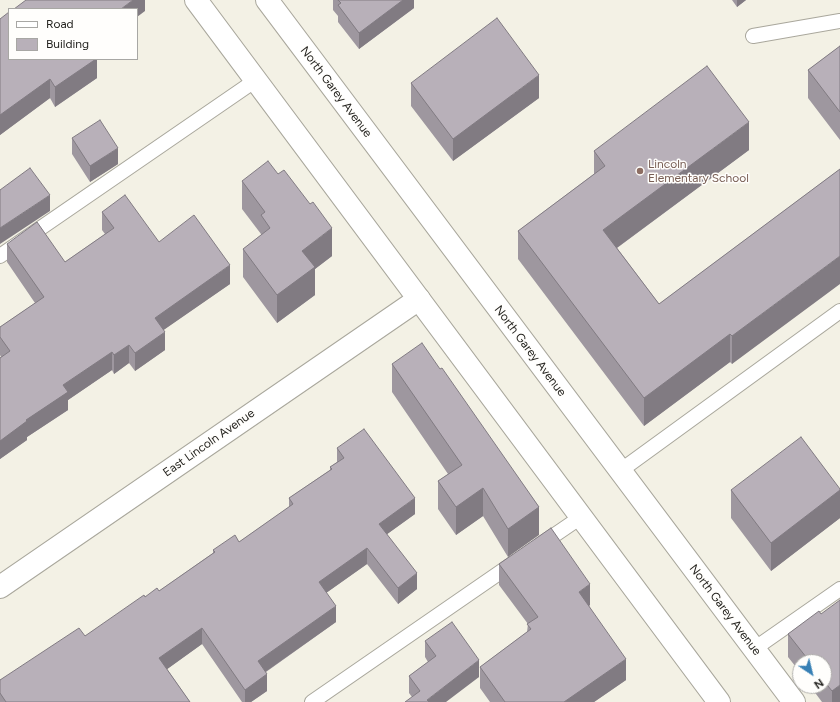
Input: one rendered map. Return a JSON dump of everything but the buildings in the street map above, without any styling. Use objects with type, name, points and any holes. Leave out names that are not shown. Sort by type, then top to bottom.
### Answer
[{"type":"main road","points":[[196,0],[719,702]]},
{"type":"main road","name":"North Garey Avenue","points":[[267,0],[794,702]]},
{"type":"main road","name":"East Lincoln Avenue","points":[[0,587],[419,299]]},
{"type":"lane","points":[[753,36],[840,21]]},
{"type":"lane","points":[[0,256],[256,80]]},
{"type":"lane","points":[[620,471],[840,311]]},
{"type":"lane","points":[[312,702],[581,517]]},
{"type":"lane","points":[[754,649],[840,589]]},
{"type":"place","name":"Lincoln Elementary School","points":[[640,171]]}]
